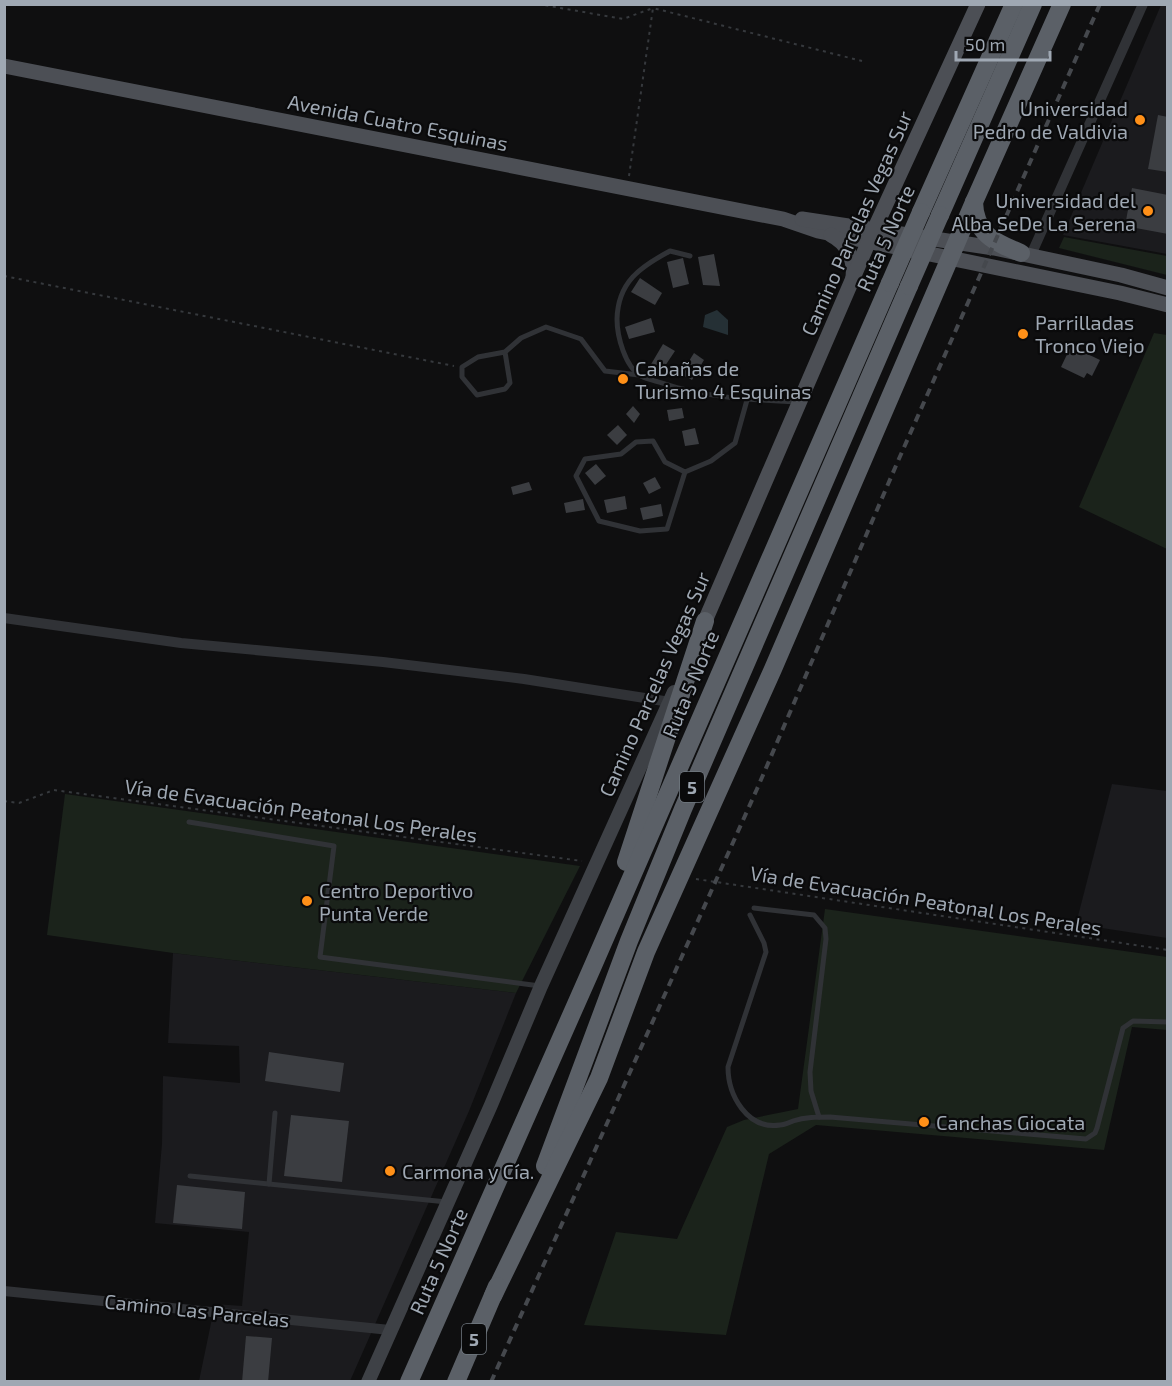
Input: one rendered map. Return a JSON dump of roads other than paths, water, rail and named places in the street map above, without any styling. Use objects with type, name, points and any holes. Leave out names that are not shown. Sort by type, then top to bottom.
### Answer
[{"type":"highway","name":"Ruta 5 Norte","points":[[409,1382],[1014,4]]},
{"type":"highway","name":"Ruta 5 Norte","points":[[456,1382],[552,1150],[629,941],[683,809],[1033,4]]},
{"type":"highway","points":[[493,1296],[599,1078],[646,952],[773,669],[953,250],[1062,4]]},
{"type":"highway","points":[[974,202],[976,219],[986,235],[1001,245],[1026,254]]},
{"type":"highway","points":[[592,968],[705,621]]},
{"type":"main road","name":"Camino Parcelas Vegas Sur","points":[[705,621],[872,235],[978,4]]},
{"type":"main road","name":"Avenida Cuatro Esquinas","points":[[4,66],[783,219],[829,233],[872,235],[953,250],[1026,254],[1167,288]]},
{"type":"main road","points":[[850,225],[871,218],[887,204]]},
{"type":"main road","name":"Avenida Cuatro Esquinas","points":[[783,219],[806,219],[850,225],[872,235]]},
{"type":"main road","points":[[829,233],[841,241],[850,254],[854,270],[853,279]]},
{"type":"main road","name":"Avenida Cuatro Esquinas","points":[[953,250],[988,266],[1120,293],[1167,306]]},
{"type":"main road","points":[[988,266],[1024,268],[1029,261],[1026,254]]},
{"type":"street","points":[[1026,254],[1143,4]]},
{"type":"street","points":[[4,618],[181,643],[372,661],[524,679],[670,702]]},
{"type":"street","name":"Camino Parcelas Vegas Sur","points":[[368,1382],[541,986],[705,621]]},
{"type":"street","name":"Camino Las Parcelas","points":[[4,1291],[390,1330]]},
{"type":"lane","points":[[639,375],[622,351],[617,326],[618,303],[628,283],[644,265],[670,251],[690,256]]},
{"type":"lane","points":[[505,352],[510,383],[505,389],[477,395],[462,377],[462,367],[478,357],[505,352],[521,338],[546,327],[580,339],[605,370],[639,375],[683,390],[747,400],[800,403]]},
{"type":"lane","points":[[684,472],[666,529],[640,531],[599,521],[576,476],[585,459],[621,454],[636,442],[653,441],[665,462],[684,472],[711,461],[735,443],[747,400]]},
{"type":"lane","points":[[189,822],[334,846],[320,957],[541,986]]},
{"type":"lane","points":[[754,908],[814,915],[825,928],[826,939],[810,1072],[811,1091],[819,1117]]},
{"type":"lane","points":[[750,915],[765,943],[766,952],[728,1067],[730,1085],[741,1108],[764,1125],[779,1126],[806,1118],[819,1117],[1086,1139],[1095,1133],[1097,1128],[1123,1028],[1133,1021],[1167,1022]]},
{"type":"lane","points":[[269,1184],[275,1113]]},
{"type":"lane","points":[[190,1176],[448,1202]]},
{"type":"railway","points":[[491,1382],[757,789],[898,461],[1100,4]]},
{"type":"place","name":"Universidad Pedro de Valdivia","points":[[1140,120]]},
{"type":"place","name":"Universidad del Alba SeDe La Serena","points":[[1148,211]]},
{"type":"place","name":"Parrilladas Tronco Viejo","points":[[1023,334]]},
{"type":"place","name":"Cabañas de Turismo 4 Esquinas","points":[[623,379]]},
{"type":"place","name":"Centro Deportivo Punta Verde","points":[[307,901]]},
{"type":"place","name":"Canchas Giocata","points":[[924,1122]]},
{"type":"place","name":"Carmona y Cía.","points":[[390,1171]]}]
